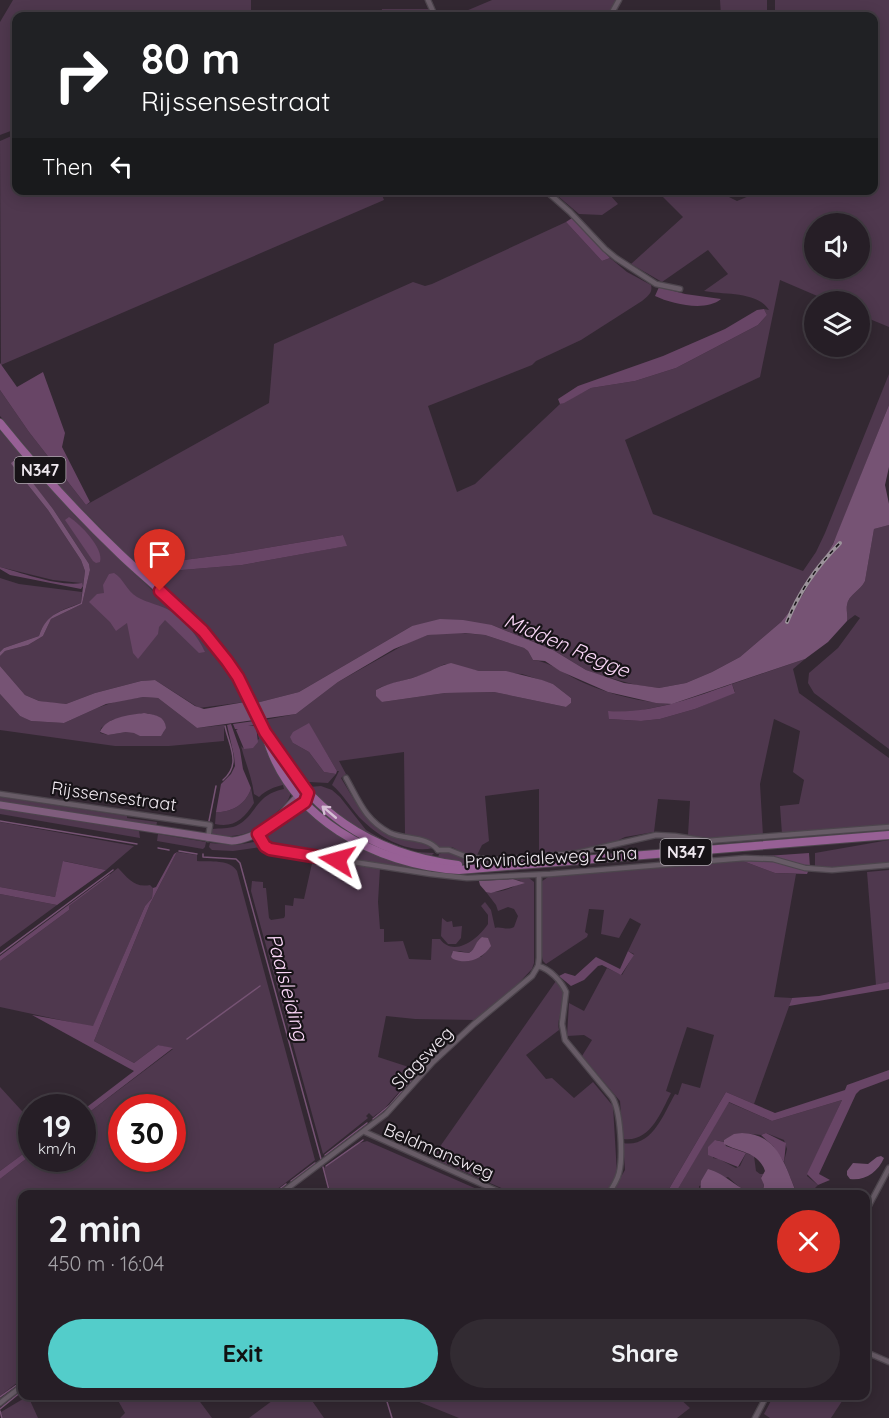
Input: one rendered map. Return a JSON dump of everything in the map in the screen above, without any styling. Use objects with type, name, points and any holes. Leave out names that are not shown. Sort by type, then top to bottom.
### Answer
[{"type":"main road","name":"N347","points":[[0,423],[85,519],[203,631],[227,661],[264,729],[308,793]]},
{"type":"main road","name":"N347","points":[[264,729],[269,748],[298,795]]},
{"type":"main road","points":[[298,795],[308,793],[305,802]]},
{"type":"main road","name":"Provincialeweg Zuna","points":[[308,793],[331,814],[366,838],[433,865]]},
{"type":"main road","name":"Provincialeweg Zuna","points":[[298,795],[328,824],[363,846],[401,861],[459,870],[889,835]]},
{"type":"main road","name":"Rijssensestraat","points":[[269,827],[298,795]]},
{"type":"main road","name":"Rijssensestraat","points":[[0,805],[208,839],[236,841],[258,834],[305,802]]},
{"type":"street","points":[[551,195],[616,258],[656,284],[680,289]]},
{"type":"street","name":"Provincialeweg Zuna","points":[[346,778],[368,817],[390,832],[430,842],[438,850],[449,849],[467,857],[495,860],[577,853],[656,835],[707,842],[889,827]]},
{"type":"street","name":"Rijssensestraat","points":[[0,795],[210,825],[208,839]]},
{"type":"street","name":"Provincialeweg Zuna","points":[[258,834],[265,846],[270,849],[467,878],[539,875],[745,858],[773,859],[805,868],[832,870],[889,865]]},
{"type":"street","points":[[433,865],[438,850]]},
{"type":"street","points":[[539,875],[538,966],[552,974],[566,992],[562,1026],[564,1040],[612,1097],[616,1107],[620,1168],[617,1180],[611,1190]]},
{"type":"street","name":"Slagsweg","points":[[285,1190],[365,1132],[391,1110],[433,1062],[474,1024],[524,984],[538,966]]},
{"type":"street","name":"Beldmansweg","points":[[365,1132],[495,1190]]},
{"type":"street","points":[[870,1204],[889,1168]]},
{"type":"street","points":[[870,1354],[889,1362]]},
{"type":"street","points":[[0,1403],[18,1389]]},
{"type":"street","points":[[755,1418],[764,1400]]},
{"type":"shaded area","points":[[13,0],[251,0],[251,12],[12,12],[12,130],[0,135],[0,22]]},
{"type":"shaded area","points":[[492,0],[617,0],[610,12],[464,12]]},
{"type":"shaded area","points":[[720,0],[767,0],[767,12],[721,12]]},
{"type":"shaded area","points":[[775,0],[889,0],[889,327],[870,319],[870,291],[806,291],[780,280],[760,377],[625,440],[653,514],[803,571],[825,533],[889,374],[889,405],[838,533],[823,564],[802,596],[781,622],[740,657],[686,683],[659,688],[636,685],[599,675],[586,670],[553,650],[492,625],[412,626],[299,692],[256,703],[221,648],[193,617],[146,573],[242,565],[346,546],[343,535],[230,554],[138,566],[60,487],[0,416],[0,390],[29,432],[86,505],[269,403],[274,344],[413,282],[425,286],[432,284],[566,222],[602,261],[610,258],[627,272],[651,285],[651,292],[642,301],[581,340],[532,365],[428,406],[457,492],[475,484],[560,404],[591,388],[635,381],[676,368],[758,325],[767,315],[764,309],[769,310],[764,304],[740,295],[704,291],[728,274],[708,250],[662,282],[631,264],[683,217],[661,195],[725,195],[737,201],[750,195],[878,195],[878,12],[775,12]]},
{"type":"shaded area","points":[[382,9],[429,9],[431,12],[382,12]]},
{"type":"shaded area","points":[[12,136],[12,195],[382,195],[384,200],[1,365],[0,141]]},
{"type":"shaded area","points":[[557,195],[610,195],[618,204],[602,215],[579,214]]},
{"type":"shaded area","points":[[572,218],[610,258],[602,261],[566,222]]},
{"type":"shaded area","points":[[659,287],[685,294],[721,299],[707,305],[679,304],[655,296]]},
{"type":"shaded area","points":[[764,309],[767,315],[758,325],[676,368],[635,381],[591,388],[560,404],[558,399],[578,386],[663,356],[725,329],[757,310]]},
{"type":"shaded area","points":[[0,363],[17,387],[43,372],[65,433],[62,447],[90,502],[86,505],[29,432],[0,390]]},
{"type":"shaded area","points":[[889,405],[889,467],[885,485],[889,504],[889,525],[874,529],[865,581],[848,601],[847,621],[828,642],[805,659],[672,704],[656,703],[608,692],[560,671],[545,661],[533,660],[524,648],[485,635],[465,633],[428,635],[394,649],[338,682],[296,714],[197,728],[158,698],[143,697],[106,704],[64,723],[31,721],[20,716],[0,694],[0,666],[25,695],[39,701],[66,704],[95,693],[141,681],[155,680],[195,706],[204,709],[245,702],[256,703],[299,692],[412,626],[440,619],[492,625],[553,650],[586,670],[624,683],[659,688],[686,683],[740,657],[781,622],[802,596],[833,544]]},
{"type":"shaded area","points":[[0,431],[75,516],[202,638],[232,677],[245,702],[199,708],[155,680],[141,681],[95,693],[66,704],[39,701],[25,695],[0,666],[0,656],[5,651],[28,645],[43,636],[51,619],[82,604],[90,570],[89,564],[53,509],[14,460],[12,465],[48,510],[81,560],[85,571],[83,586],[81,583],[53,580],[0,567]]},
{"type":"shaded area","points":[[15,460],[53,509],[89,564],[90,570],[82,604],[51,619],[43,636],[28,645],[5,651],[0,656],[4,648],[39,636],[51,617],[81,603],[85,571],[81,560],[48,510],[12,465],[11,463]]},
{"type":"shaded area","points":[[69,517],[95,543],[100,562],[93,561],[65,520]]},
{"type":"shaded area","points":[[889,525],[889,749],[814,693],[808,683],[809,673],[838,648],[860,618],[855,615],[847,621],[848,601],[865,581],[874,529]]},
{"type":"shaded area","points":[[343,535],[347,546],[242,565],[146,573],[138,566],[230,554]]},
{"type":"shaded area","points":[[0,567],[52,581],[82,583],[83,586],[81,589],[10,575]]},
{"type":"shaded area","points":[[114,573],[137,597],[168,610],[182,620],[195,635],[205,652],[199,653],[165,620],[159,627],[158,634],[138,659],[133,653],[127,623],[116,631],[89,602],[97,594],[104,593],[103,585],[109,574]]},
{"type":"shaded area","points":[[0,578],[19,584],[82,592],[81,603],[50,618],[39,636],[4,648],[0,652]]},
{"type":"shaded area","points":[[451,632],[485,635],[524,648],[533,660],[547,663],[594,687],[649,702],[671,704],[633,712],[609,711],[609,719],[641,721],[660,719],[695,709],[735,692],[732,684],[805,659],[793,669],[799,693],[889,758],[889,825],[782,834],[780,806],[799,804],[804,780],[793,772],[800,731],[774,719],[760,784],[763,836],[711,839],[688,835],[690,801],[658,799],[654,832],[625,837],[600,849],[539,853],[539,789],[485,796],[489,841],[482,845],[476,857],[452,847],[439,847],[430,840],[405,834],[404,752],[339,761],[346,774],[341,778],[359,807],[372,822],[390,833],[433,848],[413,848],[393,842],[374,831],[332,785],[339,771],[309,724],[293,743],[309,752],[324,772],[336,774],[328,783],[309,782],[309,787],[321,786],[332,790],[366,830],[383,840],[414,852],[434,853],[429,858],[394,849],[352,827],[308,789],[287,761],[264,720],[296,714],[338,682],[409,642],[428,635]],"holes":[[[445,664],[479,671],[522,674],[553,684],[571,698],[571,703],[566,707],[494,692],[445,693],[382,702],[376,690],[422,675]]]},
{"type":"shaded area","points":[[451,663],[479,671],[506,671],[542,680],[553,684],[571,698],[571,703],[566,707],[494,692],[445,693],[382,702],[376,696],[376,690],[382,687]]},
{"type":"shaded area","points":[[732,684],[735,693],[695,709],[660,719],[641,721],[609,719],[608,711],[656,707]]},
{"type":"shaded area","points":[[0,694],[20,716],[31,721],[64,723],[117,701],[143,697],[158,698],[197,728],[224,725],[224,741],[169,746],[115,746],[0,730]],"holes":[[[144,713],[161,718],[165,724],[163,733],[126,732],[108,735],[100,733],[101,728],[112,720]]]},
{"type":"shaded area","points":[[144,713],[164,720],[166,728],[161,736],[140,736],[126,732],[108,735],[100,732],[107,723],[113,720]]},
{"type":"shaded area","points":[[254,721],[255,725],[248,726],[256,726],[258,742],[253,748],[244,749],[236,730],[238,729],[235,729],[233,724]]},
{"type":"shaded area","points":[[309,723],[337,771],[336,774],[324,772],[309,752],[293,743],[290,737],[293,732]]},
{"type":"shaded area","points":[[231,724],[240,750],[243,769],[251,788],[246,798],[238,806],[228,811],[216,812],[221,784],[235,766],[227,725]]},
{"type":"shaded area","points":[[256,727],[291,791],[289,797],[271,818],[257,829],[241,835],[213,836],[212,829],[236,826],[243,822],[267,796],[284,789],[283,785],[264,792],[259,797],[254,794],[241,746],[243,748],[259,739]]},
{"type":"shaded area","points":[[251,788],[254,803],[242,818],[228,825],[215,824],[216,812],[228,811],[238,806],[246,798]]},
{"type":"shaded area","points":[[0,797],[157,822],[156,827],[0,802]]},
{"type":"shaded area","points":[[0,808],[139,831],[140,838],[0,814]]},
{"type":"shaded area","points":[[299,810],[310,811],[392,860],[429,871],[278,849],[268,844],[266,837],[268,833]]},
{"type":"shaded area","points":[[0,822],[134,846],[106,870],[64,861],[55,897],[0,887]]},
{"type":"shaded area","points":[[158,834],[206,842],[205,847],[203,849],[157,841]]},
{"type":"shaded area","points":[[889,840],[889,863],[815,867],[815,853]]},
{"type":"shaded area","points":[[254,842],[261,847],[233,851],[212,850],[209,847],[210,843],[236,845]]},
{"type":"shaded area","points":[[447,851],[471,860],[494,861],[494,863],[457,864],[438,858],[439,854]]},
{"type":"shaded area","points":[[177,852],[197,855],[197,861],[214,861],[230,865],[237,871],[315,1160],[276,1190],[18,1190],[18,1382],[0,1396],[0,1179],[18,1165],[18,1172],[96,1172],[96,1107],[108,1098],[108,1172],[186,1172],[186,1094],[113,1094],[173,1049],[158,1045],[134,1063],[94,1041],[150,904]]},
{"type":"shaded area","points":[[177,852],[150,904],[94,1041],[134,1063],[158,1045],[173,1048],[113,1094],[108,1094],[108,1098],[96,1107],[96,1100],[134,1071],[32,1015],[93,1026],[145,906],[152,898],[153,888],[156,887]]},
{"type":"shaded area","points":[[809,853],[810,867],[807,874],[775,873],[743,861],[766,856]]},
{"type":"shaded area","points":[[313,859],[380,868],[378,902],[380,929],[384,929],[384,942],[403,941],[409,959],[431,960],[432,939],[440,939],[452,947],[459,947],[484,930],[488,924],[488,915],[481,906],[485,902],[491,910],[495,928],[514,927],[518,916],[514,909],[508,907],[498,911],[486,892],[505,890],[521,881],[513,879],[529,878],[534,882],[534,963],[532,969],[513,989],[476,1020],[386,1016],[378,1057],[418,1070],[385,1108],[373,1117],[369,1113],[366,1116],[368,1118],[323,1154],[251,891],[252,881],[263,882],[263,888],[266,888],[271,920],[284,918],[285,905],[293,906],[294,898],[304,899]],"holes":[[[483,937],[488,939],[490,947],[481,957],[451,953],[459,951],[469,953],[479,939]]]},
{"type":"shaded area","points":[[63,861],[106,870],[57,905],[0,894],[0,887],[55,897]]},
{"type":"shaded area","points":[[743,861],[775,873],[796,874],[774,997],[792,998],[754,1104],[726,1092],[668,1190],[613,1190],[625,1170],[623,1143],[633,1143],[649,1135],[661,1120],[675,1094],[678,1095],[682,1083],[700,1088],[714,1035],[687,1027],[666,1091],[671,1093],[659,1117],[640,1136],[623,1139],[620,1101],[582,1056],[592,1040],[584,1035],[567,1036],[569,1003],[584,1011],[607,968],[622,975],[634,954],[628,951],[641,924],[630,918],[619,938],[601,934],[604,910],[589,909],[585,932],[588,934],[587,937],[546,964],[542,956],[541,882],[548,877]]},
{"type":"shaded area","points":[[118,868],[135,884],[150,885],[153,888],[152,898],[145,906],[93,1027],[0,1007],[0,961],[69,910],[69,906]]},
{"type":"shaded area","points":[[889,870],[889,982],[876,985],[867,872]]},
{"type":"shaded area","points":[[110,874],[69,906],[69,910],[0,961],[0,956]]},
{"type":"shaded area","points":[[513,879],[525,883],[491,893],[486,892],[479,881]]},
{"type":"shaded area","points":[[0,894],[57,905],[0,947]]},
{"type":"shaded area","points":[[442,918],[447,922],[452,921],[453,927],[462,926],[461,938],[456,944],[448,944],[441,936]]},
{"type":"shaded area","points":[[482,937],[488,938],[491,946],[479,957],[469,961],[459,961],[451,957],[453,951],[469,953]]},
{"type":"shaded area","points":[[628,951],[634,955],[621,975],[602,965],[584,980],[571,986],[559,976],[565,973],[575,976],[596,957],[620,969]]},
{"type":"shaded area","points":[[556,981],[565,994],[558,1024],[559,1030],[526,1055],[546,1079],[552,1078],[574,1098],[593,1082],[613,1106],[617,1174],[607,1190],[506,1190],[432,1158]]},
{"type":"shaded area","points":[[889,982],[889,989],[789,1006],[792,998],[819,996]]},
{"type":"shaded area","points":[[889,1070],[889,1079],[860,1090],[856,1094],[819,1174],[830,1180],[818,1185],[807,1174],[842,1100],[772,1121],[729,1102],[677,1190],[668,1190],[726,1092],[775,1113],[845,1090],[847,1085]]},
{"type":"shaded area","points":[[0,1087],[18,1107],[18,1158],[0,1171]]},
{"type":"shaded area","points":[[842,1100],[807,1176],[818,1185],[815,1190],[795,1190],[784,1162],[787,1149],[784,1140],[766,1133],[761,1135],[742,1133],[724,1142],[716,1140],[713,1158],[736,1168],[740,1166],[746,1153],[754,1156],[756,1171],[764,1174],[761,1177],[764,1185],[762,1190],[745,1190],[728,1177],[699,1186],[700,1190],[677,1190],[728,1102],[772,1121]]},
{"type":"shaded area","points":[[766,1133],[786,1143],[784,1162],[773,1146],[761,1135]]},
{"type":"shaded area","points":[[734,1134],[754,1135],[765,1139],[772,1145],[779,1153],[795,1190],[763,1190],[764,1185],[761,1178],[765,1171],[758,1160],[748,1153],[724,1144],[724,1140]]},
{"type":"shaded area","points":[[715,1140],[746,1153],[738,1167],[708,1155],[708,1147]]},
{"type":"shaded area","points":[[367,1141],[479,1190],[330,1190],[324,1168],[356,1144]]},
{"type":"shaded area","points":[[881,1156],[884,1158],[881,1163],[870,1174],[861,1179],[850,1179],[847,1175],[853,1163],[868,1164]]},
{"type":"shaded area","points":[[18,1158],[18,1165],[0,1179],[0,1171]]},
{"type":"shaded area","points":[[708,1169],[746,1190],[700,1190],[701,1181]]},
{"type":"shaded area","points":[[21,1400],[30,1400],[38,1418],[3,1418],[1,1412]]},
{"type":"shaded area","points":[[118,1400],[199,1400],[212,1418],[120,1418],[125,1413]]},
{"type":"shaded area","points":[[273,1400],[311,1400],[324,1418],[249,1418]]},
{"type":"shaded area","points":[[414,1400],[681,1400],[690,1408],[677,1418],[459,1418]]},
{"type":"shaded area","points":[[771,1400],[843,1400],[831,1418],[770,1418],[764,1414]]},
{"type":"waterway","name":"Paalsleiding","points":[[223,780],[229,774],[233,761],[225,726]]},
{"type":"waterway","name":"Paalsleiding","points":[[209,821],[216,786]]},
{"type":"waterway","points":[[0,821],[137,844]]},
{"type":"waterway","points":[[158,848],[169,850]]},
{"type":"waterway","points":[[179,851],[197,854]]},
{"type":"waterway","name":"Paalsleiding","points":[[203,854],[203,857],[236,859],[240,863],[321,1159]]},
{"type":"waterway","points":[[0,954],[113,870]]},
{"type":"waterway","points":[[187,1039],[260,986]]},
{"type":"waterway","points":[[373,1119],[390,1105],[418,1072]]},
{"type":"waterway","points":[[325,1155],[367,1123]]},
{"type":"waterway","points":[[326,1166],[363,1140]]},
{"type":"waterway","points":[[291,1181],[315,1163]]},
{"type":"waterway","name":"Paalsleiding","points":[[323,1167],[329,1190]]},
{"type":"waterway","points":[[278,1190],[286,1184]]},
{"type":"waterway","points":[[0,1397],[18,1384]]},
{"type":"waterway","points":[[0,1409],[18,1394]]},
{"type":"waterway","name":"Paalsleiding","points":[[387,1400],[392,1418]]},
{"type":"waterway","points":[[0,1411],[2,1418]]},
{"type":"railway","points":[[787,622],[809,580],[840,543]]},
{"type":"route","points":[[160,591],[218,648],[238,677],[265,732],[308,793],[305,802],[295,811],[258,834],[264,845],[270,849],[337,860]]},
{"type":"water label","name":"Midden Regge","points":[[567,645]]}]
